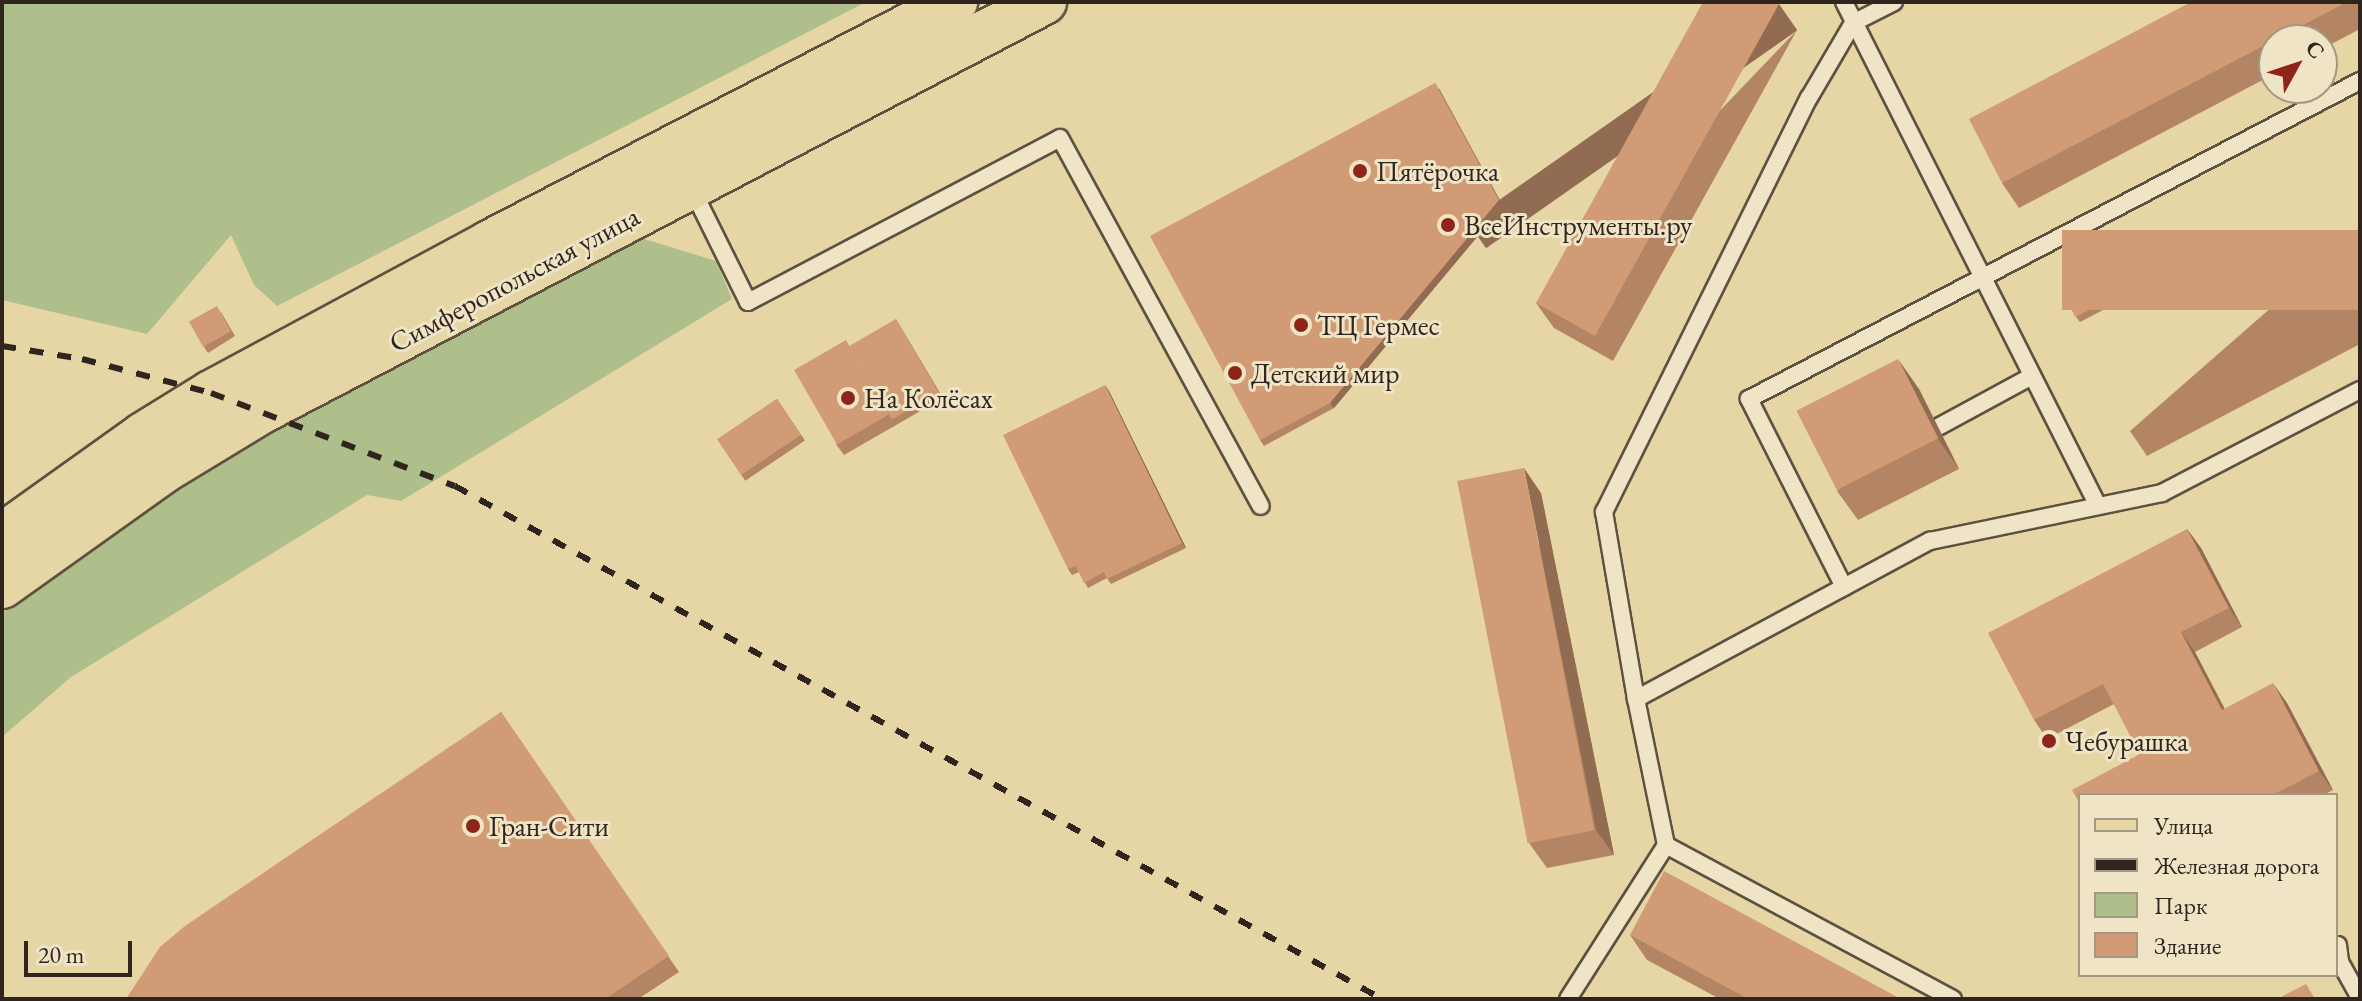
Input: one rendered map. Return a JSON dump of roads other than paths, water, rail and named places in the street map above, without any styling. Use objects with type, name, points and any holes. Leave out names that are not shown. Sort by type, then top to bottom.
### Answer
[{"type":"main road","name":"Симферопольская улица","points":[[2,536],[143,435],[211,393],[489,243],[955,2]]},
{"type":"main road","name":"Симферопольская улица","points":[[2,586],[163,471],[260,412],[1044,2]]},
{"type":"lane","points":[[1844,2],[2098,506]]},
{"type":"lane","points":[[1568,999],[1666,845],[1636,699],[1604,512],[1809,98],[1853,23],[1894,2]]},
{"type":"lane","points":[[1844,587],[1749,399],[1982,281],[2360,81]]},
{"type":"lane","points":[[691,187],[748,302],[1060,138],[1261,506]]},
{"type":"lane","points":[[1938,427],[2032,376]]},
{"type":"lane","points":[[1636,699],[1930,541],[2162,493],[2360,390]]},
{"type":"lane","points":[[1666,845],[1953,999]]},
{"type":"lane","points":[[2338,945],[2340,962],[2360,998]]},
{"type":"railway","points":[[2,346],[82,359],[211,393],[455,486],[1382,999]]},
{"type":"place","name":"Пятёрочка","points":[[1360,171]]},
{"type":"place","name":"ВсеИнструменты.ру","points":[[1448,225]]},
{"type":"place","name":"ТЦ Гермес","points":[[1301,325]]},
{"type":"place","name":"Детский мир","points":[[1235,373]]},
{"type":"place","name":"На Колёсах","points":[[848,398]]},
{"type":"place","name":"Чебурашка","points":[[2049,741]]},
{"type":"place","name":"Гран-Сити","points":[[473,826]]}]
